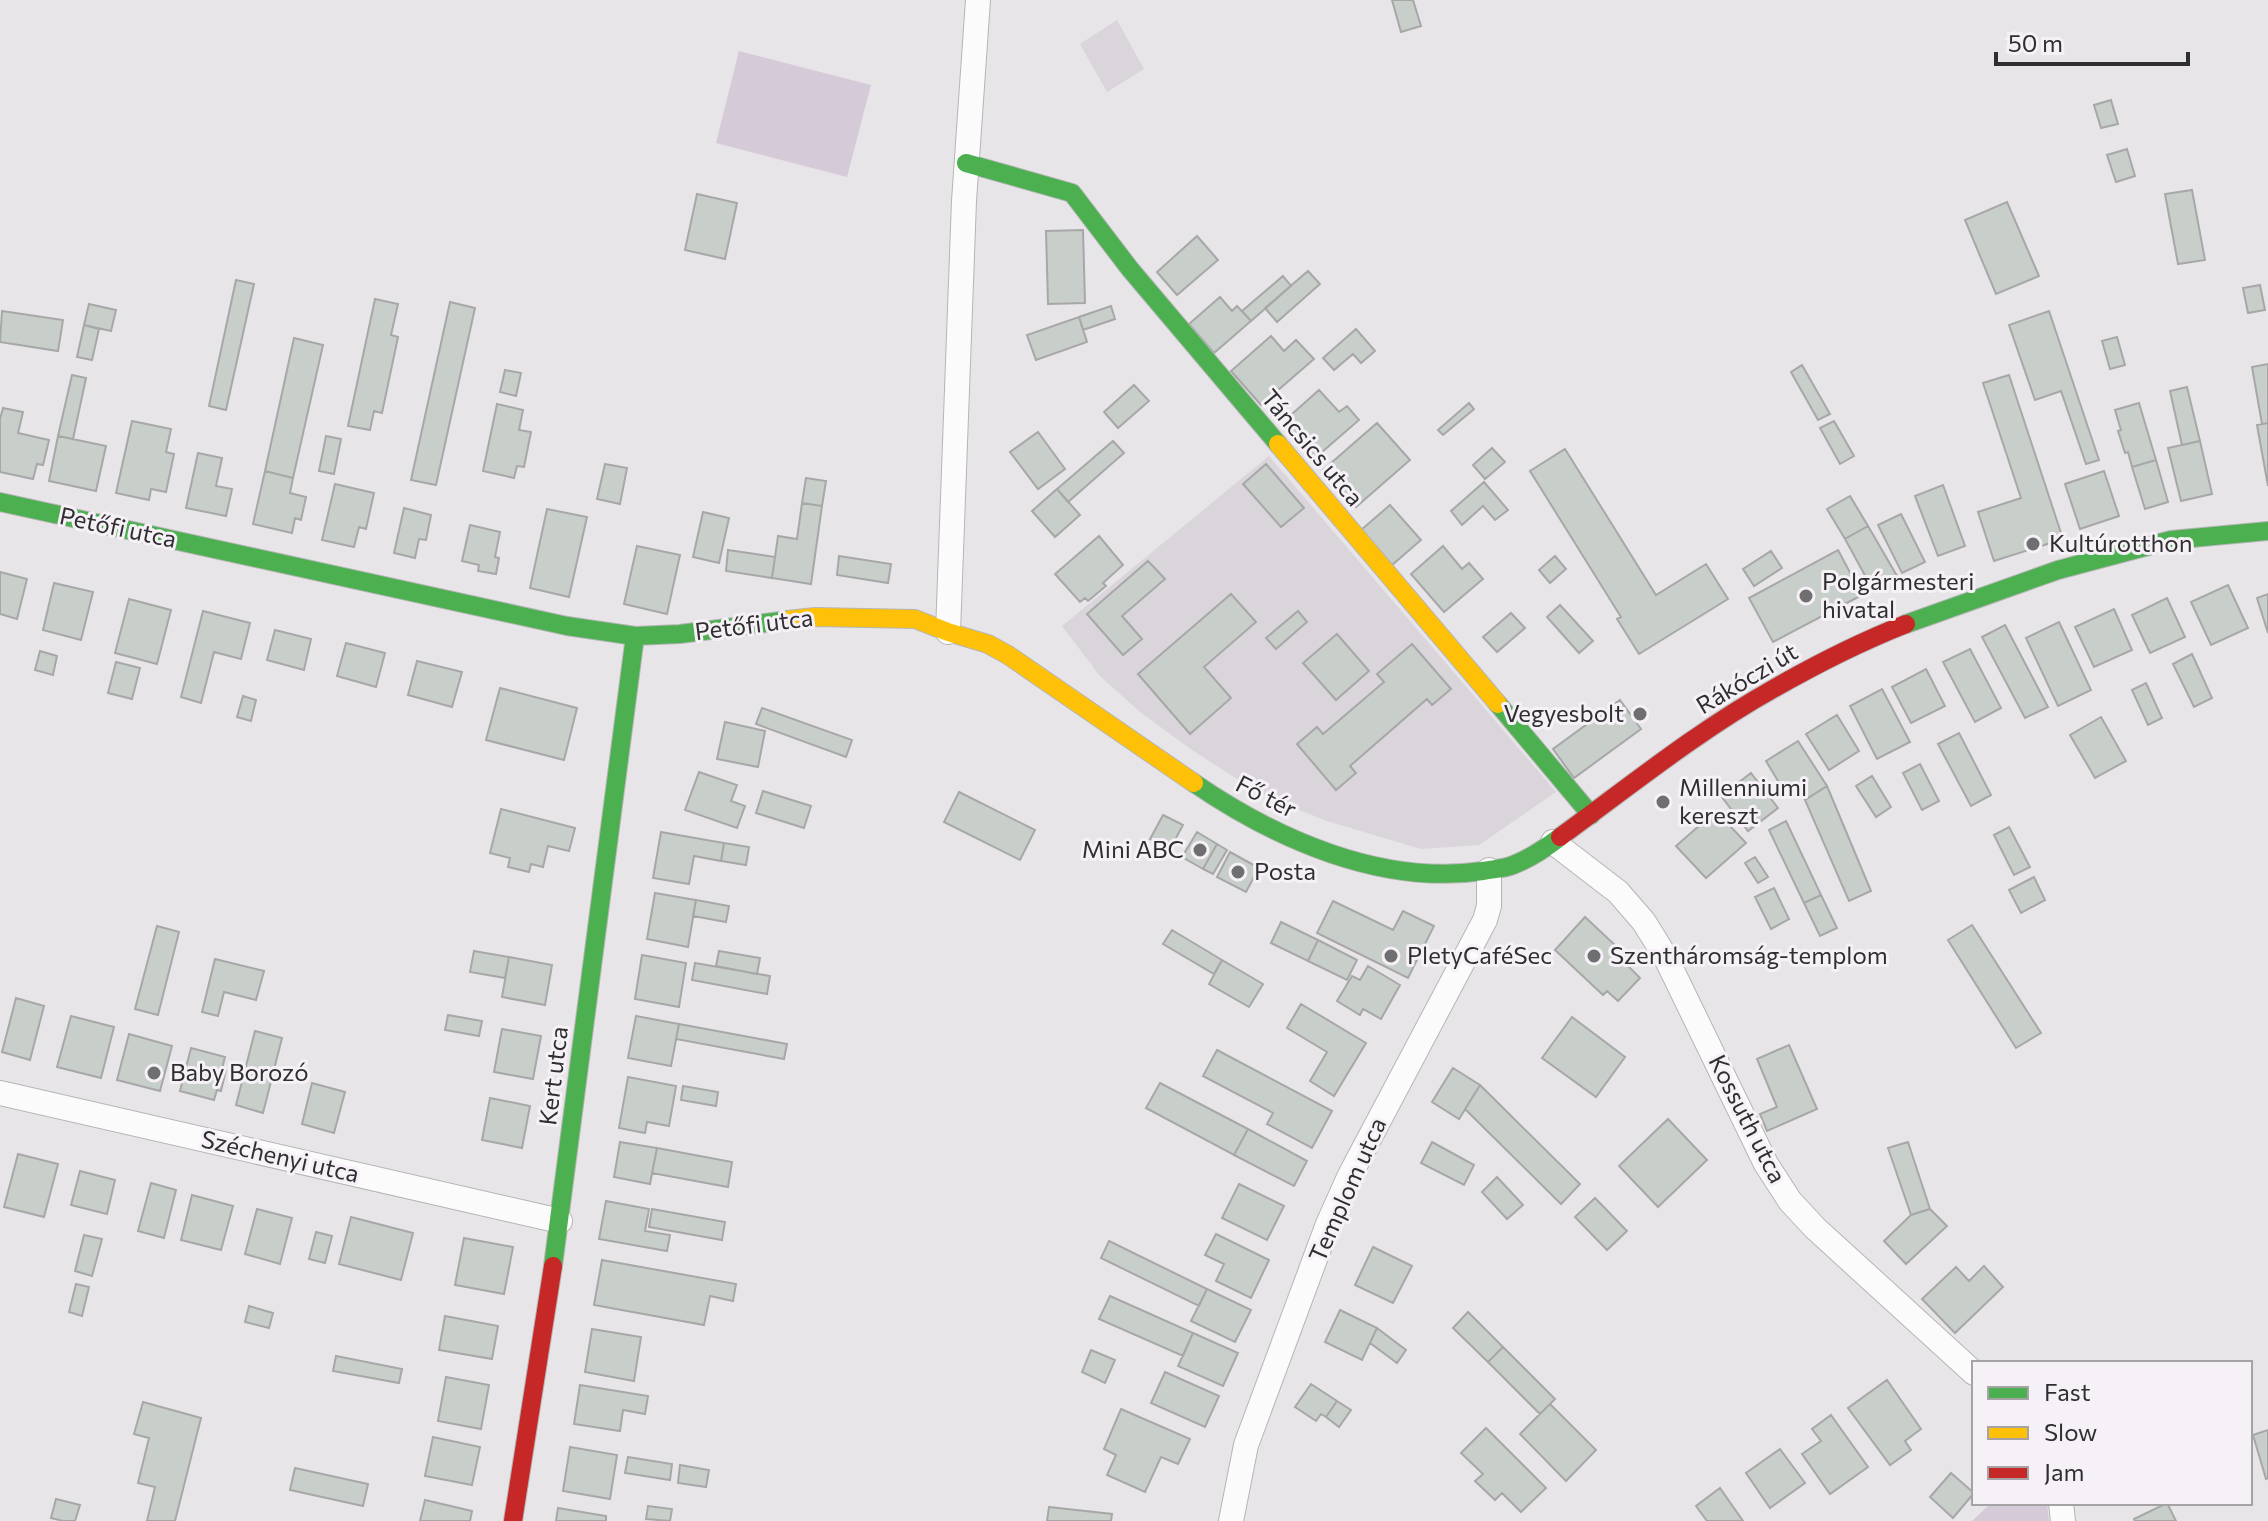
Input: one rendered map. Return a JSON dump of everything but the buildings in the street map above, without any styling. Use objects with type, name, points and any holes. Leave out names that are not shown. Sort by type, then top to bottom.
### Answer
[{"type":"main road","name":"Táncsics utca","points":[[966,163],[1072,193],[1130,269],[1591,815]]},
{"type":"main road","name":"Petőfi utca","points":[[0,502],[552,622],[635,636],[680,634],[815,617],[915,619],[948,632]]},
{"type":"main road","name":"Rákóczi út","points":[[1591,815],[1699,736],[1772,689],[1878,635],[1934,612],[2058,570],[2171,540],[2268,531]]},
{"type":"main road","name":"Fő tér","points":[[948,632],[988,644],[1008,655],[1228,806],[1271,830],[1345,858],[1388,868],[1454,875],[1512,866],[1591,815]]},
{"type":"main road","name":"Kert utca","points":[[513,1521],[560,1221],[635,636]]},
{"type":"street","points":[[948,632],[966,163],[978,0]]},
{"type":"street","name":"Kossuth utca","points":[[1553,842],[1618,892],[1644,922],[1665,956],[1766,1164],[1790,1201],[1815,1228],[1972,1371]]},
{"type":"street","name":"Templom utca","points":[[1231,1521],[1246,1445],[1328,1224],[1350,1175],[1485,920],[1489,906],[1489,870]]},
{"type":"street","name":"Széchenyi utca","points":[[0,1093],[560,1221]]},
{"type":"shaded area","points":[[1117,20],[1144,69],[1107,92],[1080,44]]},
{"type":"shaded area","points":[[739,51],[871,85],[847,177],[716,143]]},
{"type":"shaded area","points":[[1269,456],[1556,792],[1479,845],[1421,849],[1327,821],[1262,795],[1140,712],[1100,676],[1062,626]]},
{"type":"shaded area","points":[[1989,1505],[2047,1505],[2049,1521],[1972,1521]]},
{"type":"traffic: fast","points":[[966,163],[1072,193],[1130,269],[1278,444]]},
{"type":"traffic: fast","points":[[0,502],[567,626],[635,636],[680,634],[788,620]]},
{"type":"traffic: fast","points":[[1906,624],[2058,570],[2171,540],[2268,531]]},
{"type":"traffic: fast","points":[[553,1266],[635,636]]},
{"type":"traffic: fast","points":[[1498,704],[1591,815]]},
{"type":"traffic: fast","points":[[1194,783],[1259,822],[1331,854],[1368,865],[1406,871],[1445,874],[1506,867],[1531,856],[1560,837]]},
{"type":"traffic: slow","points":[[1278,444],[1498,704]]},
{"type":"traffic: slow","points":[[788,620],[815,617],[915,619],[988,644],[1194,783]]},
{"type":"traffic: jam","points":[[1560,837],[1745,705],[1821,663],[1906,624]]},
{"type":"traffic: jam","points":[[513,1521],[553,1266]]},
{"type":"place","name":"Kultúrotthon","points":[[2033,544]]},
{"type":"place","name":"Polgármesteri hivatal","points":[[1806,596]]},
{"type":"place","name":"Vegyesbolt","points":[[1640,714]]},
{"type":"place","name":"Millenniumi kereszt","points":[[1663,802]]},
{"type":"place","name":"Mini ABC","points":[[1200,850]]},
{"type":"place","name":"Posta","points":[[1238,872]]},
{"type":"place","name":"PletyCaféSec","points":[[1391,956]]},
{"type":"place","name":"Szentháromság-templom","points":[[1594,956]]},
{"type":"place","name":"Baby Borozó","points":[[154,1073]]}]
